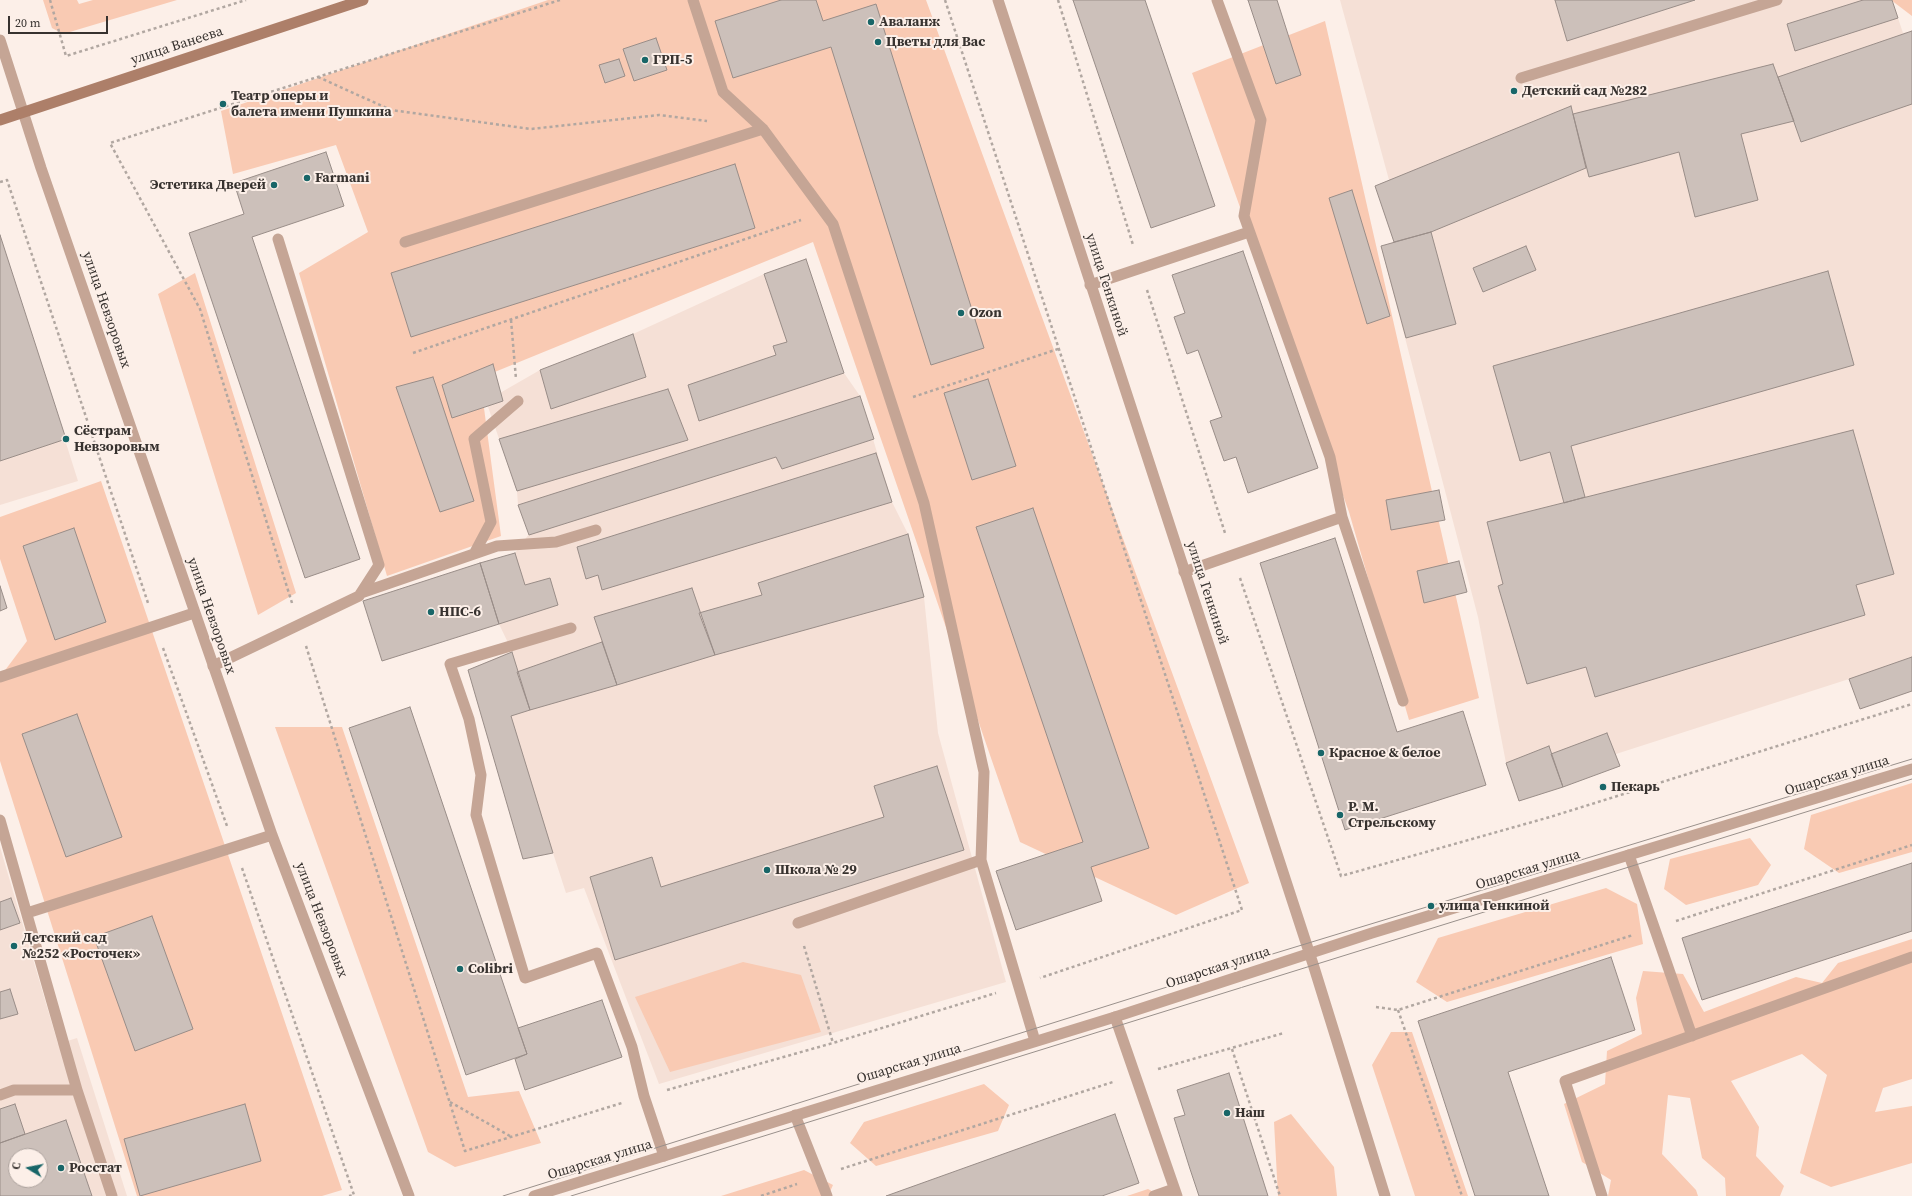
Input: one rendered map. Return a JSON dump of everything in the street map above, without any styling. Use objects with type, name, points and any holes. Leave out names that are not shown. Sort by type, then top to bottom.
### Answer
[{"type":"main road","name":"улица Ванеева","points":[[0,120],[363,0]]},
{"type":"street","points":[[693,0],[723,92],[763,129],[833,224],[924,503],[984,772],[981,860],[1035,1041]]},
{"type":"street","name":"улица Генкиной","points":[[998,0],[1309,954],[1386,1196]]},
{"type":"street","points":[[1217,0],[1261,120],[1244,216],[1330,457],[1342,517],[1403,701]]},
{"type":"street","points":[[1521,78],[1777,0]]},
{"type":"street","name":"улица Невзоровых","points":[[0,40],[22,112],[272,835],[409,1196]]},
{"type":"street","points":[[405,242],[763,129]]},
{"type":"street","points":[[1090,285],[1249,232]]},
{"type":"street","points":[[213,666],[359,596],[379,566],[278,239]]},
{"type":"street","points":[[474,554],[491,522],[474,439],[518,401]]},
{"type":"street","points":[[1184,572],[1342,517]]},
{"type":"street","points":[[361,593],[497,546],[556,542],[596,530]]},
{"type":"street","points":[[0,677],[194,613]]},
{"type":"street","points":[[571,628],[450,664],[469,719],[481,775],[476,815],[525,978],[597,953],[632,1047],[644,1096],[664,1156]]},
{"type":"street","name":"Ошарская улица","points":[[534,1196],[1115,1017],[1309,954],[1912,769]]},
{"type":"street","points":[[0,820],[77,1090],[112,1196]]},
{"type":"street","points":[[27,914],[272,835]]},
{"type":"street","points":[[1629,855],[1692,1036]]},
{"type":"street","points":[[798,923],[981,860]]},
{"type":"street","points":[[1602,1196],[1565,1081],[1912,957]]},
{"type":"street","points":[[1115,1017],[1176,1192],[1154,1196]]},
{"type":"street","points":[[0,1095],[14,1090],[77,1090]]},
{"type":"street","points":[[795,1115],[827,1196]]},
{"type":"path","points":[[50,0],[66,56],[246,0]]},
{"type":"path","points":[[465,1151],[200,309],[110,143],[560,0]]},
{"type":"path","points":[[945,0],[1242,910]]},
{"type":"path","points":[[1058,0],[1140,268]]},
{"type":"path","points":[[318,77],[391,110],[531,129],[659,115],[711,122]]},
{"type":"path","points":[[0,182],[7,180],[155,626],[234,847],[354,1195],[349,1196]]},
{"type":"path","points":[[413,353],[824,212]]},
{"type":"path","points":[[511,320],[518,401]]},
{"type":"path","points":[[892,404],[1058,349]]},
{"type":"path","points":[[1341,876],[1550,817],[1912,704]]},
{"type":"path","points":[[798,923],[833,1043]]},
{"type":"path","points":[[1398,1010],[1462,1196]]},
{"type":"path","points":[[761,1196],[1135,1075],[1284,1033]]},
{"type":"path","points":[[1232,1048],[1280,1196]]},
{"type":"path","points":[[450,1102],[510,1137]]},
{"type":"shaded area","points":[[43,0],[77,0],[79,4],[93,0],[177,0],[63,34],[52,28]]},
{"type":"shaded area","points":[[548,0],[926,0],[1249,883],[1176,915],[1020,842],[813,242],[480,378],[501,536],[387,576],[299,273],[368,232],[336,145],[233,174],[221,111]]},
{"type":"shaded area","points":[[1340,0],[1892,0],[1903,33],[1912,31],[1912,691],[1860,709],[1849,679],[1616,754],[1620,766],[1519,801],[1506,763],[1478,617],[1381,246],[1394,242],[1375,186],[1389,180]]},
{"type":"shaded area","points":[[1891,0],[1912,0],[1912,16]]},
{"type":"shaded area","points":[[1325,21],[1479,698],[1409,720],[1349,512],[1192,73]]},
{"type":"shaded area","points":[[0,235],[78,481],[0,505]]},
{"type":"shaded area","points":[[806,259],[844,373],[860,396],[892,502],[908,534],[924,597],[938,733],[1006,982],[659,1084],[584,888],[566,893],[553,853],[523,859],[468,670],[512,651],[499,624],[480,564],[515,553],[529,534],[518,505],[517,491],[486,401],[540,370],[633,334],[764,274]]},
{"type":"shaded area","points":[[195,273],[296,593],[258,615],[158,294]]},
{"type":"shaded area","points":[[101,481],[342,1190],[322,1196],[137,1196],[0,761],[0,677],[27,641],[0,559],[0,517]]},
{"type":"shaded area","points":[[275,727],[342,727],[468,1097],[519,1091],[541,1143],[455,1167],[428,1152]]},
{"type":"shaded area","points":[[1912,783],[1912,852],[1839,873],[1804,849],[1811,815]]},
{"type":"shaded area","points":[[1750,838],[1771,865],[1758,885],[1686,905],[1664,889],[1670,859]]},
{"type":"shaded area","points":[[0,847],[58,1044],[77,1038],[127,1196],[0,1196]]},
{"type":"shaded area","points":[[1606,888],[1637,904],[1643,944],[1447,1002],[1416,982],[1438,938]]},
{"type":"shaded area","points":[[1912,939],[1912,1079],[1883,1088],[1875,1112],[1912,1106],[1912,1163],[1831,1187],[1800,1173],[1827,1075],[1802,1054],[1731,1081],[1759,1127],[1756,1156],[1784,1186],[1780,1196],[1726,1196],[1725,1178],[1702,1158],[1690,1098],[1668,1095],[1662,1154],[1696,1190],[1698,1196],[1608,1196],[1611,1180],[1582,1162],[1564,1104],[1605,1084],[1607,1051],[1642,1034],[1636,998],[1643,971],[1683,974],[1704,1012],[1796,977],[1822,983],[1838,963]]},
{"type":"shaded area","points":[[743,962],[801,975],[821,1032],[670,1072],[635,997]]},
{"type":"shaded area","points":[[1391,1032],[1412,1032],[1468,1196],[1415,1196],[1372,1065]]},
{"type":"shaded area","points":[[984,1084],[1009,1105],[998,1131],[876,1166],[850,1143],[864,1122]]},
{"type":"shaded area","points":[[1291,1114],[1334,1167],[1337,1196],[1278,1196],[1274,1122]]},
{"type":"shaded area","points":[[804,1170],[833,1185],[828,1196],[721,1196]]},
{"type":"shaded area","points":[[1148,1189],[1161,1196],[1127,1196]]},
{"type":"building","points":[[781,0],[816,0],[823,21],[876,4],[984,348],[931,365],[831,47],[733,78],[715,21]]},
{"type":"building","points":[[1073,0],[1145,0],[1215,206],[1151,228]]},
{"type":"building","points":[[1248,0],[1277,0],[1301,75],[1276,84]]},
{"type":"building","points":[[1555,0],[1695,0],[1567,41]]},
{"type":"building","points":[[1863,0],[1892,0],[1898,18],[1795,51],[1787,24]]},
{"type":"building","points":[[1912,31],[1912,104],[1801,142],[1778,77]]},
{"type":"building","name":"ГРП-5","points":[[656,38],[667,70],[634,81],[623,49]]},
{"type":"building","points":[[619,59],[625,76],[605,83],[599,65]]},
{"type":"building","points":[[1773,64],[1794,121],[1741,134],[1758,200],[1695,217],[1679,152],[1589,177],[1573,114]]},
{"type":"building","points":[[1571,106],[1586,168],[1431,232],[1394,242],[1375,186]]},
{"type":"building","points":[[326,152],[344,206],[252,237],[360,559],[305,578],[189,233],[244,214],[234,183]]},
{"type":"building","points":[[735,164],[755,228],[411,337],[391,273]]},
{"type":"building","points":[[1352,190],[1390,316],[1367,324],[1329,198]]},
{"type":"building","points":[[1431,232],[1456,324],[1406,338],[1381,246]]},
{"type":"building","points":[[0,235],[66,439],[0,461]]},
{"type":"building","points":[[1526,246],[1536,270],[1483,292],[1473,268]]},
{"type":"building","points":[[1243,251],[1318,468],[1248,493],[1236,457],[1224,461],[1210,421],[1222,417],[1198,350],[1187,354],[1174,317],[1185,313],[1172,275]]},
{"type":"building","points":[[806,259],[844,373],[699,421],[688,385],[776,355],[773,346],[787,342],[764,274]]},
{"type":"building","points":[[1828,271],[1854,365],[1571,446],[1585,497],[1564,503],[1550,452],[1520,461],[1493,366]]},
{"type":"building","points":[[633,334],[646,377],[551,409],[540,370]]},
{"type":"building","points":[[493,364],[503,401],[452,418],[442,385]]},
{"type":"building","points":[[433,377],[474,501],[440,512],[396,387]]},
{"type":"building","points":[[988,379],[1016,466],[972,480],[944,393]]},
{"type":"building","points":[[668,389],[688,440],[517,491],[499,439]]},
{"type":"building","points":[[860,396],[874,439],[782,469],[776,457],[529,535],[518,505]]},
{"type":"building","points":[[1853,430],[1894,574],[1856,585],[1865,615],[1595,697],[1586,667],[1527,684],[1498,586],[1503,584],[1487,522]]},
{"type":"building","points":[[876,453],[892,502],[602,590],[598,575],[586,579],[577,547]]},
{"type":"building","points":[[1439,490],[1445,520],[1391,530],[1386,500]]},
{"type":"building","points":[[1033,508],[1149,848],[1091,867],[1102,901],[1016,930],[996,871],[1083,842],[976,527]]},
{"type":"building","points":[[74,528],[106,622],[55,640],[23,546]]},
{"type":"building","points":[[908,534],[924,597],[715,655],[699,613],[762,595],[758,583]]},
{"type":"building","points":[[1335,538],[1397,732],[1463,711],[1486,785],[1345,830],[1260,563]]},
{"type":"building","points":[[515,553],[525,585],[550,578],[558,605],[499,624],[480,563]]},
{"type":"building","points":[[1459,561],[1467,592],[1424,603],[1417,571]]},
{"type":"building","name":"НПС-6","points":[[480,563],[499,624],[382,661],[363,601]]},
{"type":"building","points":[[0,586],[7,608],[0,611]]},
{"type":"building","points":[[692,588],[715,655],[617,685],[594,617]]},
{"type":"building","points":[[602,642],[617,685],[530,710],[517,672]]},
{"type":"building","points":[[512,652],[530,710],[511,716],[553,853],[523,859],[468,670]]},
{"type":"building","points":[[1912,657],[1912,691],[1860,709],[1849,679]]},
{"type":"building","points":[[410,707],[527,1054],[466,1075],[349,728]]},
{"type":"building","points":[[77,714],[122,837],[66,857],[22,734]]},
{"type":"building","points":[[1607,733],[1620,766],[1563,787],[1551,754]]},
{"type":"building","points":[[1549,746],[1563,787],[1519,801],[1506,763]]},
{"type":"building","points":[[937,766],[964,850],[615,960],[590,877],[652,857],[661,887],[884,817],[874,786]]},
{"type":"building","points":[[1912,863],[1912,931],[1702,1000],[1682,938]]},
{"type":"building","points":[[11,898],[20,923],[0,930],[0,902]]},
{"type":"building","points":[[152,916],[193,1029],[135,1051],[94,937]]},
{"type":"building","points":[[1611,957],[1635,1030],[1508,1072],[1549,1196],[1475,1196],[1418,1021]]},
{"type":"building","points":[[10,989],[18,1014],[0,1019],[0,992]]},
{"type":"building","points":[[602,1000],[622,1057],[525,1090],[515,1059],[527,1054],[518,1028]]},
{"type":"building","points":[[1229,1073],[1268,1196],[1199,1196],[1190,1169],[1174,1118],[1185,1115],[1177,1090]]},
{"type":"building","points":[[15,1104],[25,1134],[0,1143],[0,1109]]},
{"type":"building","points":[[245,1104],[261,1161],[140,1196],[124,1139]]},
{"type":"building","points":[[1115,1114],[1139,1183],[1102,1196],[886,1196]]},
{"type":"building","name":"Росстат","points":[[66,1120],[92,1196],[0,1196],[0,1143]]},
{"type":"tram line","points":[[503,1196],[1256,959],[1912,759]]},
{"type":"tram line","points":[[571,1196],[1912,779]]},
{"type":"place","name":"Аваланж","points":[[871,22]]},
{"type":"place","name":"Цветы для Вас","points":[[878,42]]},
{"type":"place","name":"ГРП-5","points":[[645,60]]},
{"type":"place","name":"Детский сад №282","points":[[1514,91]]},
{"type":"place","name":"Театр оперы и балета имени Пушкина","points":[[223,104]]},
{"type":"place","name":"Farmani","points":[[307,178]]},
{"type":"place","name":"Эстетика Дверей","points":[[274,185]]},
{"type":"place","name":"Ozon","points":[[961,313]]},
{"type":"place","name":"Сёстрам Невзоровым","points":[[66,439]]},
{"type":"place","name":"НПС-6","points":[[431,612]]},
{"type":"place","name":"Красное & белое","points":[[1321,753]]},
{"type":"place","name":"Пекарь","points":[[1603,787]]},
{"type":"place","name":"Р. М. Стрельскому","points":[[1340,815]]},
{"type":"place","name":"Школа № 29","points":[[767,870]]},
{"type":"place","name":"улица Генкиной","points":[[1431,906]]},
{"type":"place","name":"Детский сад №252 «Росточек»","points":[[14,946]]},
{"type":"place","name":"Colibri","points":[[460,969]]},
{"type":"place","name":"Наш","points":[[1227,1113]]},
{"type":"place","name":"Росстат","points":[[61,1168]]}]
